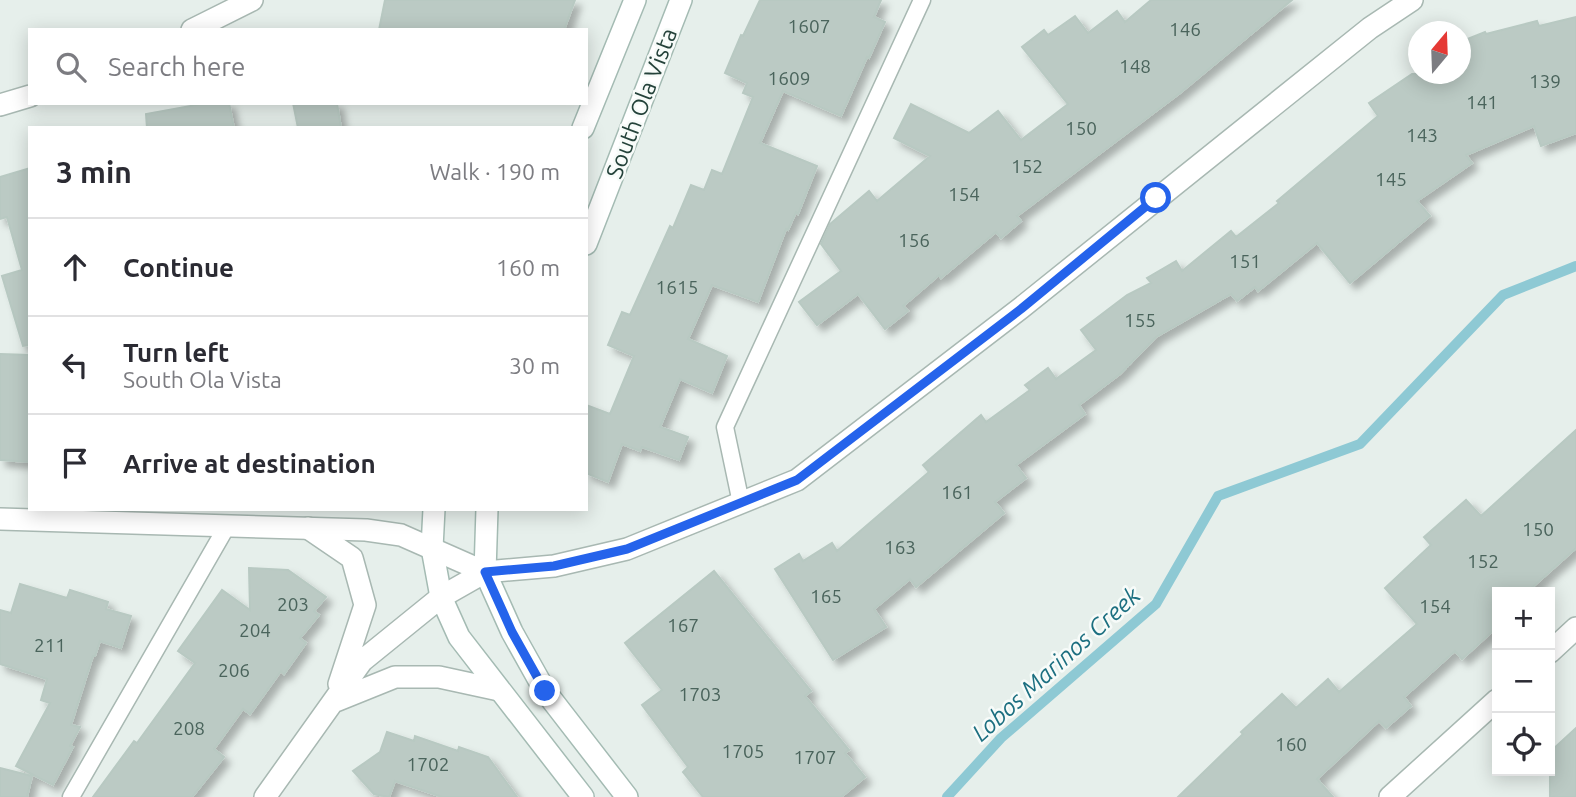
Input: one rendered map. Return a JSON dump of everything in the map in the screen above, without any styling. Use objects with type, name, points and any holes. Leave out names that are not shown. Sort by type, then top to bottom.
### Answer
[{"type":"street","points":[[196,28],[252,0]]},
{"type":"street","name":"South Ola Vista","points":[[584,126],[635,0]]},
{"type":"street","name":"South Ola Vista","points":[[588,239],[681,0]]},
{"type":"street","points":[[265,797],[362,661],[441,597],[485,572],[554,566],[627,549],[797,480],[1021,309],[1370,28],[1412,0]]},
{"type":"street","points":[[0,105],[28,97]]},
{"type":"street","points":[[434,511],[432,548],[441,597],[459,637],[583,797]]},
{"type":"street","points":[[487,511],[485,572],[512,632],[545,691],[627,797]]},
{"type":"street","points":[[0,519],[366,530],[401,535],[485,572]]},
{"type":"street","points":[[308,528],[352,558],[365,605],[333,702]]},
{"type":"street","points":[[1552,650],[1576,628]]},
{"type":"street","points":[[333,702],[395,677],[439,677],[499,690]]},
{"type":"street","points":[[1390,797],[1492,705]]},
{"type":"lane","points":[[741,503],[725,427],[922,0]]},
{"type":"lane","points":[[71,797],[227,526]]},
{"type":"building","points":[[385,0],[575,0],[565,28],[379,28]]},
{"type":"building","points":[[760,0],[881,0],[874,17],[885,22],[841,116],[783,91],[760,143],[817,166],[798,214],[796,212],[788,230],[786,229],[758,302],[712,285],[688,339],[727,356],[712,393],[680,379],[660,427],[688,437],[679,460],[642,447],[640,451],[622,444],[608,482],[588,474],[588,406],[610,414],[634,356],[608,345],[622,312],[630,315],[691,185],[704,190],[712,170],[722,174],[753,97],[743,93],[747,83],[725,73],[741,35],[743,36]]},
{"type":"building","points":[[1151,0],[1292,0],[1180,93],[1017,216],[1021,221],[1001,238],[996,232],[941,278],[939,275],[903,306],[908,311],[885,329],[858,294],[817,325],[799,302],[841,271],[821,244],[830,224],[869,191],[877,201],[930,156],[894,138],[911,104],[969,133],[998,111],[1021,140],[1068,104],[1022,47],[1044,30],[1048,35],[1075,16],[1088,33],[1117,11],[1125,22]]},
{"type":"building","points":[[1576,17],[1576,133],[1541,146],[1534,126],[1466,155],[1472,163],[1417,201],[1430,216],[1350,283],[1317,243],[1258,291],[1255,287],[1237,301],[1231,294],[1156,337],[1120,374],[1079,405],[1085,414],[1016,465],[1026,478],[995,502],[1004,513],[916,587],[910,579],[874,609],[886,627],[833,660],[775,569],[799,554],[803,561],[832,543],[837,551],[929,472],[923,465],[981,415],[986,422],[1030,390],[1025,385],[1048,368],[1056,379],[1096,350],[1081,330],[1127,295],[1151,283],[1147,278],[1176,261],[1182,271],[1231,231],[1236,237],[1378,116],[1369,103],[1408,77],[1408,84],[1471,84],[1471,38],[1537,21],[1539,26]]},
{"type":"building","points":[[196,105],[229,105],[234,126],[147,126],[146,114]]},
{"type":"building","points":[[293,105],[337,105],[341,126],[298,126]]},
{"type":"building","points":[[28,169],[28,345],[23,346],[2,276],[22,270],[7,217],[0,219],[0,177]]},
{"type":"building","points":[[0,354],[28,355],[28,462],[0,460]]},
{"type":"building","points":[[1576,430],[1576,548],[1533,587],[1492,587],[1492,632],[1462,659],[1455,651],[1404,697],[1411,706],[1386,728],[1379,721],[1317,779],[1333,797],[1178,797],[1282,694],[1296,708],[1328,679],[1339,692],[1417,624],[1385,588],[1431,545],[1424,537],[1466,500],[1481,516]]},
{"type":"building","points":[[249,568],[288,570],[326,597],[314,611],[319,615],[300,638],[306,643],[284,674],[281,671],[250,714],[243,709],[214,749],[224,757],[192,797],[93,797],[134,741],[137,743],[195,663],[178,651],[222,590],[250,610]]},
{"type":"building","points":[[714,571],[811,691],[805,696],[849,750],[845,753],[865,777],[841,797],[703,797],[683,772],[688,767],[642,705],[662,690],[625,643]]},
{"type":"building","points":[[20,584],[67,598],[70,590],[108,602],[106,609],[131,616],[121,648],[100,641],[93,656],[71,725],[80,727],[53,785],[16,766],[50,703],[41,700],[47,679],[0,664],[0,610],[11,613]]},
{"type":"building","points":[[1576,728],[1576,797],[1550,797],[1550,776],[1555,776],[1555,747]]},
{"type":"building","points":[[387,732],[414,741],[415,736],[458,751],[459,747],[488,757],[517,797],[442,797],[395,781],[389,797],[374,794],[353,771],[380,752]]},
{"type":"building","points":[[0,768],[32,776],[27,797],[0,797]]},
{"type":"waterway","name":"Lobos Marinos Creek","points":[[947,797],[1001,738],[1156,604],[1218,496],[1360,444],[1503,295],[1576,266]]},
{"type":"route","points":[[545,691],[512,632],[485,572],[554,566],[627,549],[797,480],[1021,309],[1156,198]]}]
